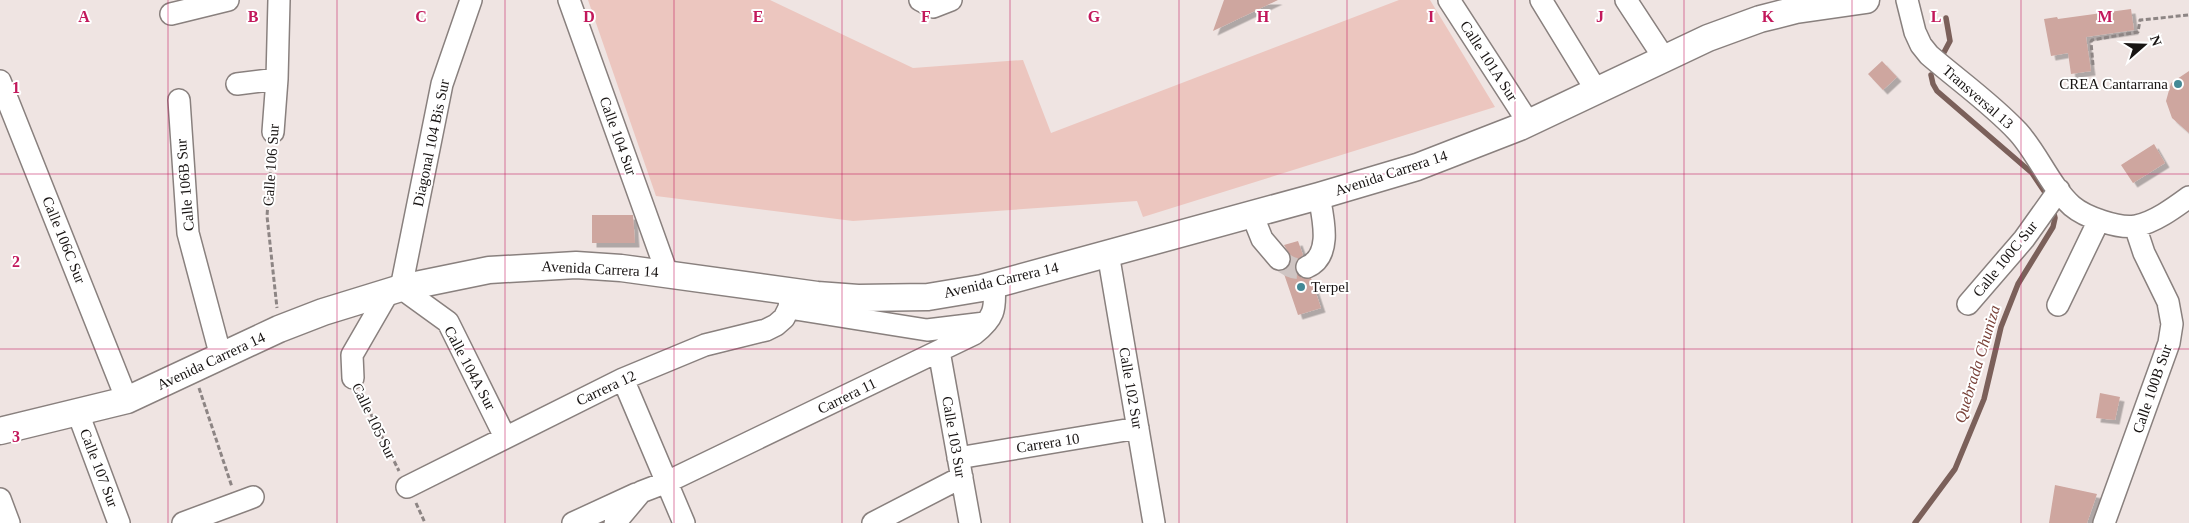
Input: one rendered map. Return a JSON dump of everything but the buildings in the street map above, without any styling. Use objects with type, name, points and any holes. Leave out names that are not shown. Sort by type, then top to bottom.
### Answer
[{"type":"main road","name":"Avenida Carrera 14","points":[[0,431],[78,414],[127,400],[193,371],[279,329],[323,312],[395,290],[489,270],[576,265],[667,273],[790,300],[901,298],[952,293],[994,284],[1319,196],[1424,164],[1528,122],[1708,38],[1760,19],[1796,10],[1866,0]]},
{"type":"street","points":[[171,14],[190,4],[228,0]]},
{"type":"street","name":"Calle 106 Sur","points":[[273,132],[277,79],[279,0]]},
{"type":"street","name":"Diagonal 104 Bis Sur","points":[[395,290],[442,84],[471,0]]},
{"type":"street","name":"Calle 104 Sur","points":[[569,0],[667,273]]},
{"type":"street","points":[[920,0],[933,7],[951,0]]},
{"type":"street","name":"Calle 101A Sur","points":[[1449,0],[1528,122]]},
{"type":"street","points":[[1541,0],[1596,90]]},
{"type":"street","points":[[1626,0],[1664,58]]},
{"type":"street","name":"Transversal 13","points":[[1907,0],[1921,45],[1929,55],[2015,130],[2032,148],[2059,190]]},
{"type":"street","points":[[237,84],[277,79]]},
{"type":"street","name":"Calle 106C Sur","points":[[0,81],[127,400]]},
{"type":"street","name":"Calle 106B Sur","points":[[179,100],[188,233],[221,357]]},
{"type":"street","points":[[2059,190],[2072,206],[2091,218],[2135,226],[2158,217],[2189,197]]},
{"type":"street","name":"Calle 100C Sur","points":[[1968,304],[2024,239],[2059,190]]},
{"type":"street","points":[[1307,266],[1315,263],[1323,251],[1324,225],[1319,196]]},
{"type":"street","points":[[1252,214],[1262,239],[1279,259]]},
{"type":"street","points":[[2058,305],[2099,220]]},
{"type":"street","name":"Calle 100B Sur","points":[[2104,523],[2169,343],[2172,324],[2168,302],[2144,253],[2135,226]]},
{"type":"street","name":"Calle 102 Sur","points":[[1108,253],[1154,523]]},
{"type":"street","points":[[790,300],[927,330],[988,323],[993,313],[995,301],[994,284]]},
{"type":"street","name":"Calle 105 Sur","points":[[353,378],[352,355],[395,290]]},
{"type":"street","name":"Calle 104A Sur","points":[[395,290],[448,322],[505,437]]},
{"type":"street","name":"Carrera 12","points":[[407,486],[623,379],[705,345],[776,326],[784,318],[790,300]]},
{"type":"street","name":"Carrera 11","points":[[641,492],[667,482],[974,334],[988,323]]},
{"type":"street","name":"Calle 103 Sur","points":[[939,351],[970,523]]},
{"type":"street","points":[[623,379],[684,523]]},
{"type":"street","name":"Calle 107 Sur","points":[[78,414],[120,523]]},
{"type":"street","name":"Carrera 10","points":[[873,523],[960,467],[1138,428]]},
{"type":"street","points":[[574,523],[641,492]]},
{"type":"street","points":[[615,523],[641,492]]},
{"type":"street","points":[[0,499],[9,523]]},
{"type":"street","points":[[183,523],[246,500]]},
{"type":"path","points":[[2093,65],[2090,42],[2092,40],[2138,32],[2140,20],[2189,15]]},
{"type":"path","name":"Calle 106 Sur","points":[[273,132],[267,216],[279,329]]},
{"type":"path","points":[[193,371],[246,500]]},
{"type":"path","name":"Calle 105 Sur","points":[[353,378],[426,523]]},
{"type":"shaded area","points":[[588,0],[770,0],[913,68],[1023,60],[1051,133],[1399,0],[1430,0],[1495,107],[1143,217],[1137,201],[853,221],[656,196]]},
{"type":"waterway","name":"Quebrada Chuniza","points":[[1941,58],[1950,41],[1946,18]]},
{"type":"waterway","name":"Quebrada Chuniza","points":[[1931,75],[1937,91],[2032,173],[2044,191]]},
{"type":"waterway","name":"Quebrada Chuniza","points":[[1915,523],[1955,469],[1984,399],[2001,327],[2018,284],[2053,227],[2055,218],[2053,210]]},
{"type":"tunnel","points":[[1279,259],[1292,268],[1307,267]]},
{"type":"place","name":"CREA Cantarrana","points":[[2178,84]]},
{"type":"place","name":"Terpel","points":[[1301,287]]}]
